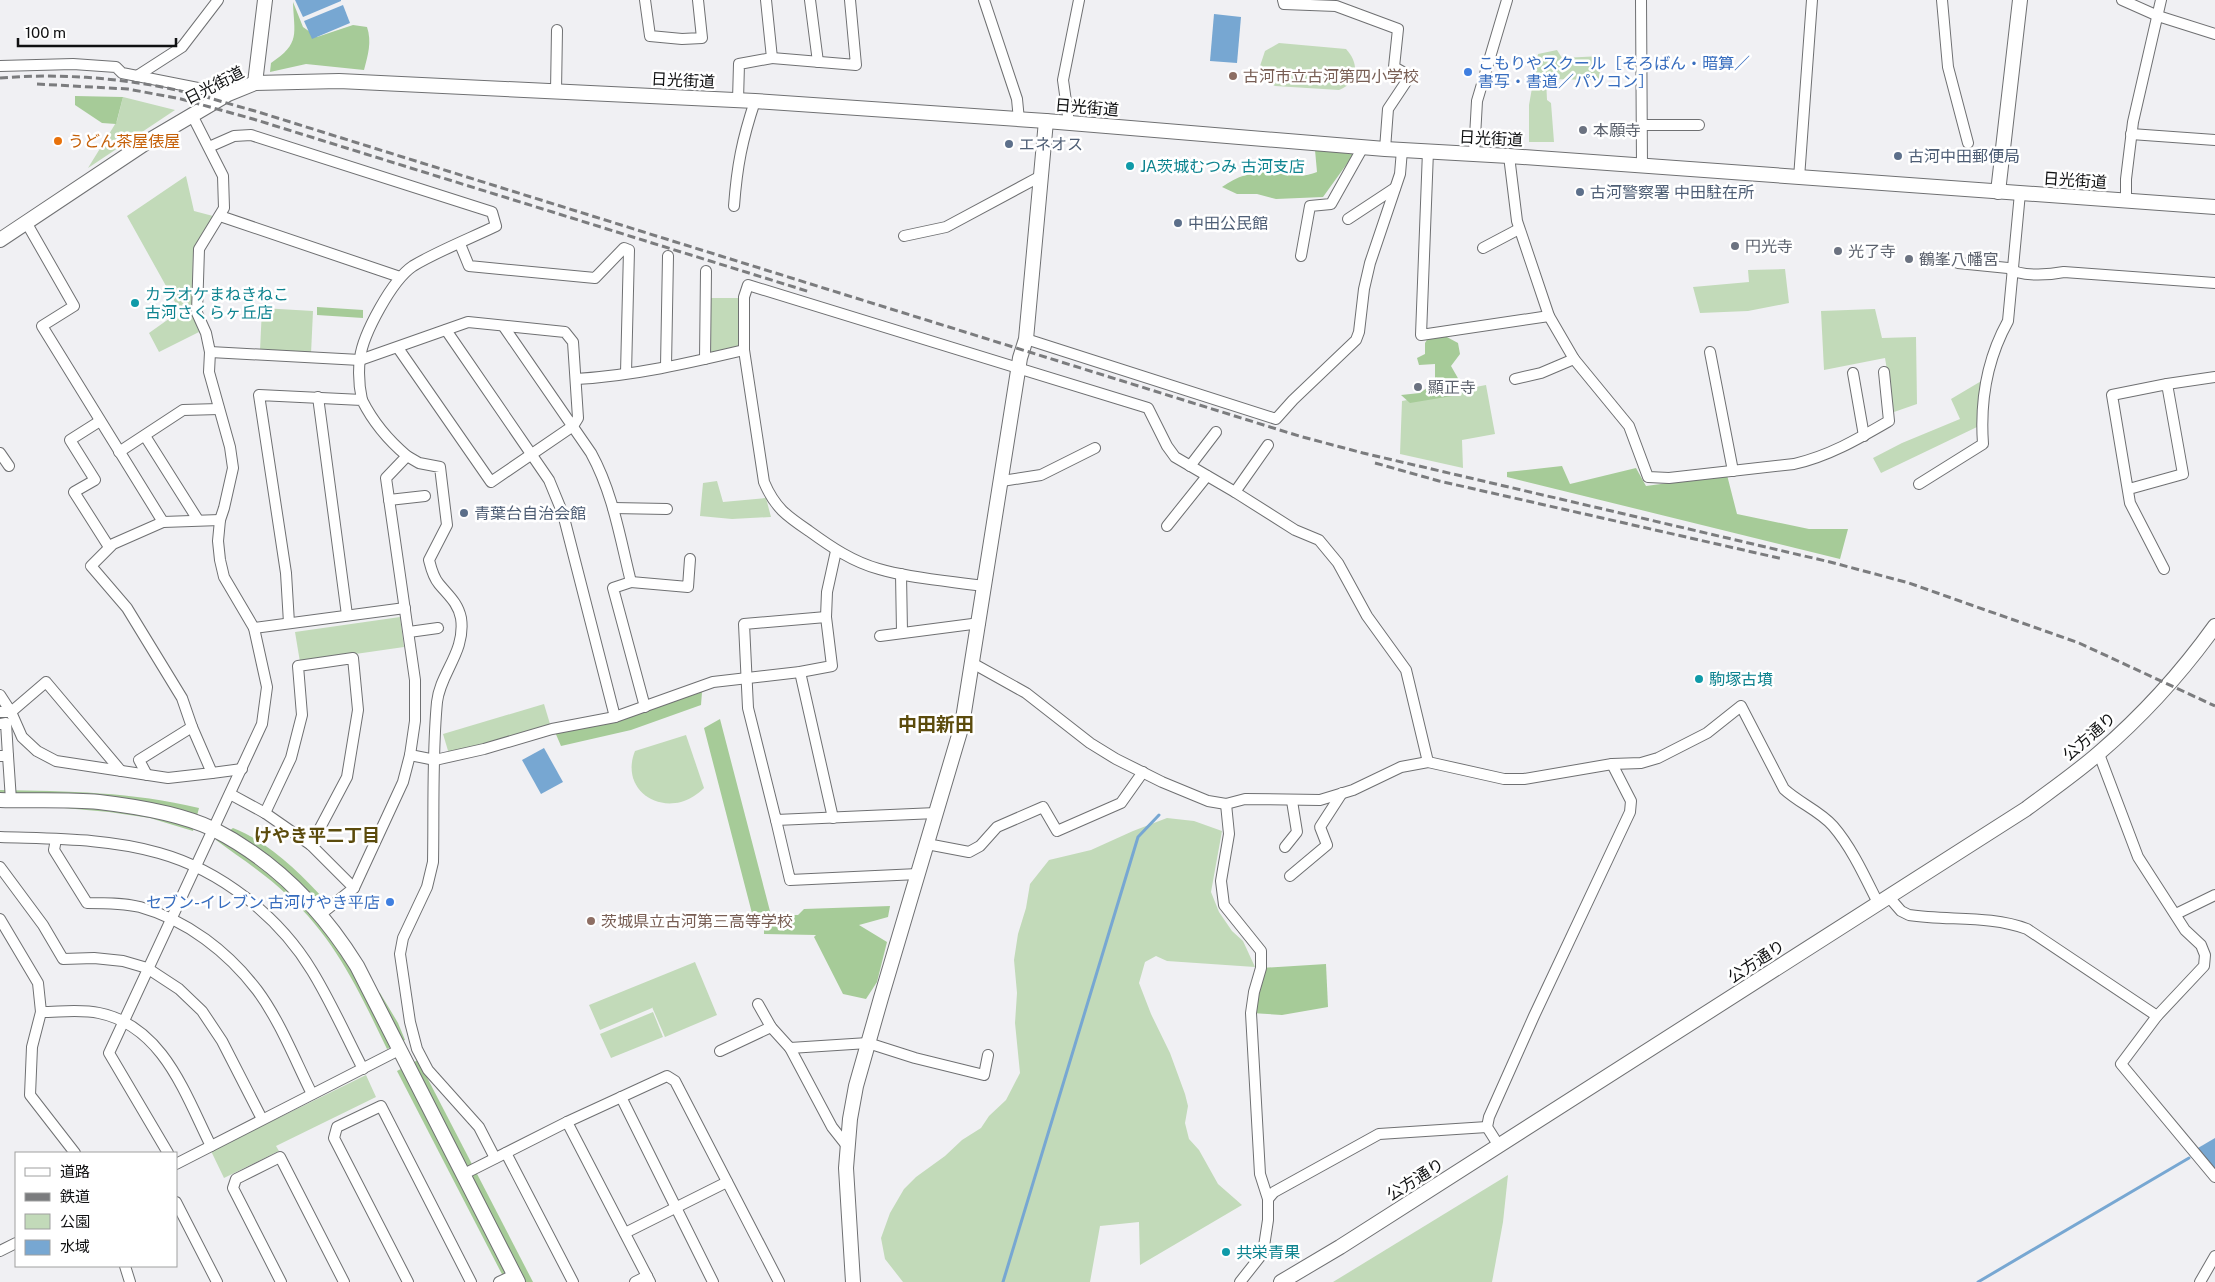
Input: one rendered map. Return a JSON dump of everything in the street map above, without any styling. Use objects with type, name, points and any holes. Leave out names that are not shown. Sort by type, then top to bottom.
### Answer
[{"type":"street","points":[[137,76],[182,47],[218,0]]},
{"type":"street","points":[[255,83],[265,0]]},
{"type":"street","points":[[645,0],[650,36],[682,39],[702,38],[698,0]]},
{"type":"street","points":[[766,0],[772,58]]},
{"type":"street","points":[[810,0],[818,62]]},
{"type":"street","points":[[738,100],[739,64],[772,58],[856,65],[850,0]]},
{"type":"street","points":[[984,0],[1017,99],[1019,120]]},
{"type":"street","points":[[1069,123],[1063,80],[1079,0]]},
{"type":"street","points":[[1283,0],[1284,4],[1336,6],[1398,29],[1394,67],[1410,76],[1388,108],[1385,149]]},
{"type":"street","points":[[1474,155],[1477,101],[1508,0]]},
{"type":"street","points":[[1641,0],[1642,166]]},
{"type":"street","points":[[1799,178],[1812,0]]},
{"type":"street","points":[[1942,0],[1948,67],[1968,143]]},
{"type":"street","points":[[1998,192],[2020,0]]},
{"type":"street","points":[[2122,0],[2158,16],[2215,34]]},
{"type":"street","points":[[2126,202],[2126,179],[2131,134],[2160,0]]},
{"type":"street","points":[[556,91],[557,30]]},
{"type":"street","points":[[0,66],[73,64],[116,67],[122,73],[228,94]]},
{"type":"street","name":"日光街道","points":[[0,240],[192,115],[228,94],[255,83],[339,82],[755,101],[1069,123],[1363,148],[1509,156],[2215,208]]},
{"type":"street","points":[[734,206],[737,167],[742,138],[755,101]]},
{"type":"street","points":[[167,1152],[109,1053],[262,724],[267,687],[254,628],[224,577],[218,541],[220,520],[232,468],[230,447],[209,372],[210,352],[206,333],[197,313],[199,249],[224,208],[223,176],[192,115]]},
{"type":"street","points":[[853,1282],[846,1168],[847,1146],[856,1086],[962,725],[974,664],[984,586],[1019,368],[1026,339],[1046,122]]},
{"type":"street","points":[[1642,124],[1699,125]]},
{"type":"street","points":[[2131,134],[2215,140]]},
{"type":"street","points":[[209,147],[234,136],[251,135],[492,212],[496,226],[413,266],[400,277],[381,306],[363,346],[360,360],[359,385],[362,400],[369,415],[390,441],[407,456],[419,462],[440,467],[447,525],[429,560],[438,583],[457,605],[461,619],[461,635],[456,657],[438,699],[433,862],[427,887],[404,938],[400,954],[401,970],[417,1049],[428,1070],[479,1127],[495,1158]]},
{"type":"street","points":[[1301,256],[1310,206],[1331,204],[1363,148]]},
{"type":"street","points":[[1026,339],[1276,419],[1293,400],[1356,340],[1359,332],[1364,288],[1370,263],[1400,174],[1402,150]]},
{"type":"street","points":[[1428,151],[1421,334],[1549,316]]},
{"type":"street","points":[[1509,156],[1519,228],[1549,316],[1574,360],[1629,426],[1648,477],[1669,478],[1813,460],[1839,450],[1889,421],[1884,372]]},
{"type":"street","points":[[904,236],[946,227],[1041,176]]},
{"type":"street","points":[[1348,219],[1395,188]]},
{"type":"street","points":[[1919,484],[1982,444],[1981,422],[1988,375],[2000,337],[2008,321],[2020,193]]},
{"type":"street","points":[[220,216],[400,277]]},
{"type":"street","points":[[26,222],[74,306],[42,326],[164,522]]},
{"type":"street","points":[[1483,248],[1519,228]]},
{"type":"street","points":[[460,244],[469,266],[595,278],[624,248],[629,250],[626,373]]},
{"type":"street","points":[[666,366],[668,256]]},
{"type":"street","points":[[1958,263],[2008,268],[2012,272],[2048,275],[2064,272],[2215,283]]},
{"type":"street","points":[[704,359],[706,271]]},
{"type":"street","points":[[984,586],[878,569],[836,550],[780,510],[771,499],[764,482],[744,350],[744,297],[748,285],[1148,408],[1167,446],[1175,457],[1295,530],[1319,540],[1338,563],[1367,616],[1406,670],[1428,762]]},
{"type":"street","points":[[210,352],[360,360],[468,322],[565,332],[573,342],[578,418],[573,426],[491,482],[398,348]]},
{"type":"street","points":[[504,327],[573,426],[602,474],[613,508],[631,582]]},
{"type":"street","points":[[446,330],[549,480],[563,514],[616,717]]},
{"type":"street","points":[[576,379],[601,378],[744,350]]},
{"type":"street","points":[[1710,352],[1733,471]]},
{"type":"street","points":[[1515,379],[1541,373],[1574,360]]},
{"type":"street","points":[[1853,373],[1864,436]]},
{"type":"street","points":[[2164,569],[2130,503],[2112,395],[2215,377]]},
{"type":"street","points":[[2128,489],[2183,474],[2167,384]]},
{"type":"street","points":[[289,623],[286,573],[259,395],[362,400]]},
{"type":"street","points":[[318,397],[347,614]]},
{"type":"street","points":[[119,452],[183,410],[219,409]]},
{"type":"street","points":[[100,421],[70,440],[95,480],[74,492],[109,547]]},
{"type":"street","points":[[1190,466],[1216,432]]},
{"type":"street","points":[[145,436],[198,520]]},
{"type":"street","points":[[1235,492],[1268,444]]},
{"type":"street","points":[[1002,481],[1041,475],[1095,448]]},
{"type":"street","points":[[0,453],[9,466]]},
{"type":"street","points":[[321,914],[354,888],[403,782],[410,755],[415,721],[415,680],[386,478],[407,456]]},
{"type":"street","points":[[1167,526],[1207,476]]},
{"type":"street","points":[[389,500],[425,496]]},
{"type":"street","points":[[613,508],[667,509]]},
{"type":"street","points":[[212,773],[182,698],[127,608],[90,566],[113,544],[164,522],[220,520]]},
{"type":"street","points":[[410,755],[435,760],[484,749],[552,729],[616,717],[713,682],[800,672],[832,666],[826,617],[827,592],[836,550]]},
{"type":"street","points":[[646,707],[613,588],[631,582],[688,587],[690,559]]},
{"type":"street","points":[[901,574],[902,632]]},
{"type":"street","points":[[254,628],[347,614],[405,608]]},
{"type":"street","points":[[826,617],[744,624],[748,708],[790,880],[918,874]]},
{"type":"street","points":[[880,636],[980,622]]},
{"type":"street","name":"公方通り","points":[[1281,1282],[1340,1247],[1690,1026],[1883,900],[2026,810],[2098,754],[2137,718],[2196,652],[2215,626]]},
{"type":"street","points":[[409,632],[438,628]]},
{"type":"street","points":[[266,813],[291,758],[302,715],[298,666],[353,658],[358,710],[347,777],[312,846]]},
{"type":"street","points":[[974,664],[1026,693],[1090,743],[1143,772],[1208,800],[1226,804],[1244,799],[1320,800],[1342,794],[1401,767],[1428,762],[1504,779],[1524,779],[1612,764],[1641,763],[1658,758],[1707,734],[1741,706],[1784,789],[1794,799],[1834,826],[1867,879],[1883,900],[1909,915],[1995,921],[2010,923],[2027,929],[2157,1016]]},
{"type":"street","points":[[800,672],[833,818]]},
{"type":"street","points":[[0,712],[12,712],[46,682],[121,772]]},
{"type":"street","points":[[0,695],[12,712],[22,737],[37,751],[50,758],[72,764],[168,778],[242,769]]},
{"type":"street","points":[[0,724],[6,723],[4,756],[5,800],[97,802],[169,815],[212,829],[267,862],[295,886],[321,914],[357,966],[516,1278],[499,1282]]},
{"type":"street","points":[[147,775],[139,760],[192,727]]},
{"type":"street","points":[[2098,754],[2138,857],[2185,930],[2201,945],[2205,955],[2204,966],[2157,1016],[2121,1064],[2215,1177]]},
{"type":"street","points":[[1499,1146],[1487,1127],[1489,1117],[1534,1016],[1630,812],[1631,801],[1612,764]]},
{"type":"street","points":[[927,844],[969,852],[980,846],[997,827],[1043,808],[1057,831],[1121,803],[1143,772]]},
{"type":"street","points":[[230,794],[266,813],[312,846],[354,888]]},
{"type":"street","points":[[1290,876],[1327,845],[1320,827],[1342,794]]},
{"type":"street","points":[[1284,847],[1297,832],[1292,801]]},
{"type":"street","points":[[1226,804],[1229,834],[1222,881],[1224,905],[1261,951],[1261,968],[1254,992],[1252,1013],[1260,1174],[1268,1199],[1262,1253],[1240,1282]]},
{"type":"street","points":[[776,820],[936,813]]},
{"type":"street","points":[[0,837],[103,843],[159,853],[195,867],[230,887],[256,906],[296,948],[312,970],[363,1068]]},
{"type":"street","points":[[56,839],[54,850],[87,903],[112,903],[140,907],[171,918],[202,936],[221,951],[257,990],[271,1012],[312,1094]]},
{"type":"street","points":[[0,867],[38,918],[63,958],[94,958],[123,961],[147,968],[179,989],[202,1011],[222,1041],[262,1119]]},
{"type":"street","points":[[2176,914],[2215,895]]},
{"type":"street","points":[[0,919],[38,983],[41,1012],[32,1047],[30,1095],[74,1152]]},
{"type":"street","points":[[758,1004],[771,1027],[790,1048],[832,1127],[847,1146]]},
{"type":"street","points":[[41,1012],[98,1013],[123,1020],[153,1042],[170,1065],[212,1146]]},
{"type":"street","points":[[720,1051],[771,1027]]},
{"type":"street","points":[[790,1048],[868,1043],[923,1060],[984,1075],[988,1055]]},
{"type":"street","points":[[178,1163],[399,1050]]},
{"type":"street","points":[[464,1174],[567,1122],[667,1076],[675,1081],[779,1282]]},
{"type":"street","points":[[620,1097],[713,1282]]},
{"type":"street","points":[[408,1282],[334,1138],[337,1127],[381,1106],[471,1282]]},
{"type":"street","points":[[567,1122],[648,1279],[635,1282]]},
{"type":"street","points":[[1268,1199],[1274,1192],[1379,1134],[1487,1127]]},
{"type":"street","points":[[506,1153],[573,1282]]},
{"type":"street","points":[[281,1282],[233,1188],[236,1179],[280,1157],[344,1282]]},
{"type":"street","points":[[625,1233],[727,1182]]},
{"type":"street","points":[[178,1206],[217,1282]]},
{"type":"street","points":[[0,1251],[15,1243]]},
{"type":"street","points":[[2200,1282],[2215,1256]]},
{"type":"street","points":[[125,1267],[130,1282]]},
{"type":"green space","points":[[293,2],[303,27],[317,37],[353,25],[367,27],[369,43],[364,70],[306,64],[270,72],[271,63],[287,50],[294,37]]},
{"type":"green space","points":[[1279,43],[1346,49],[1355,67],[1353,78],[1350,83],[1339,90],[1275,86],[1268,82],[1260,66],[1265,51]]},
{"type":"green space","points":[[1557,50],[1562,58],[1602,56],[1599,78],[1598,80],[1546,79],[1547,100],[1551,103],[1554,142],[1529,142],[1529,105],[1538,54]]},
{"type":"green space","points":[[75,96],[123,97],[116,124],[102,123],[75,105]]},
{"type":"green space","points":[[123,97],[175,110],[88,168],[117,121]]},
{"type":"green space","points":[[1315,150],[1354,154],[1323,197],[1276,199],[1257,194],[1237,194],[1222,187],[1238,178],[1253,173],[1270,171],[1304,175],[1317,172]]},
{"type":"green space","points":[[186,176],[194,211],[213,216],[193,251],[192,312],[199,332],[159,352],[149,333],[180,311],[127,216]]},
{"type":"green space","points":[[1785,269],[1789,303],[1748,311],[1700,313],[1693,287],[1749,282],[1748,270]]},
{"type":"green space","points":[[709,298],[741,298],[742,348],[707,356]]},
{"type":"green space","points":[[317,307],[363,310],[363,318],[317,315]]},
{"type":"green space","points":[[262,308],[313,311],[311,354],[260,351]]},
{"type":"green space","points":[[1875,309],[1882,338],[1916,337],[1917,404],[1894,412],[1885,358],[1824,370],[1821,311]]},
{"type":"green space","points":[[1445,336],[1458,343],[1460,354],[1451,366],[1459,380],[1452,396],[1410,403],[1401,395],[1420,393],[1435,382],[1435,364],[1419,365],[1417,358],[1425,354],[1425,343],[1428,338]]},
{"type":"green space","points":[[1983,380],[1977,427],[1881,473],[1873,458],[1902,443],[1960,419],[1951,399]]},
{"type":"green space","points":[[1486,385],[1495,434],[1462,440],[1463,468],[1400,454],[1402,401]]},
{"type":"green space","points":[[1562,466],[1570,484],[1636,468],[1646,486],[1727,475],[1737,514],[1809,529],[1848,529],[1840,559],[1507,477],[1507,472]]},
{"type":"green space","points":[[717,481],[723,502],[766,498],[771,517],[732,519],[700,516],[703,483]]},
{"type":"green space","points":[[400,617],[404,647],[300,662],[295,632]]},
{"type":"green space","points":[[702,692],[701,705],[631,730],[561,746],[555,732],[609,723]]},
{"type":"green space","points":[[544,704],[550,724],[449,754],[443,734]]},
{"type":"green space","points":[[720,719],[771,915],[798,915],[804,909],[890,906],[888,917],[859,925],[887,942],[877,982],[866,999],[843,994],[814,937],[816,935],[764,934],[764,919],[754,921],[704,728]]},
{"type":"green space","points":[[686,735],[704,788],[681,802],[658,802],[649,798],[635,783],[632,774],[635,751]]},
{"type":"green space","points":[[0,790],[75,792],[125,796],[199,808],[193,831],[150,818],[109,812],[64,808],[0,808]]},
{"type":"green space","points":[[1167,818],[1194,821],[1222,831],[1211,892],[1219,912],[1232,931],[1243,941],[1255,967],[1167,961],[1156,956],[1145,962],[1139,983],[1151,1014],[1170,1053],[1185,1094],[1188,1106],[1185,1123],[1189,1139],[1199,1150],[1218,1184],[1242,1205],[1140,1265],[1139,1222],[1100,1226],[1090,1282],[903,1282],[885,1259],[881,1238],[890,1213],[904,1189],[916,1177],[945,1156],[962,1140],[981,1128],[989,1116],[1006,1100],[1020,1073],[1015,1023],[1017,993],[1014,960],[1030,884],[1049,860],[1091,850]]},
{"type":"green space","points":[[233,828],[247,834],[272,850],[305,879],[326,901],[323,923],[364,988],[380,993],[398,1023],[405,1040],[387,1049],[345,967],[320,930],[305,912],[280,888],[216,840]]},
{"type":"green space","points":[[695,962],[717,1015],[665,1037],[652,1007],[600,1030],[589,1005]]},
{"type":"green space","points":[[1326,964],[1328,1007],[1282,1015],[1251,1013],[1261,968]]},
{"type":"green space","points":[[653,1012],[663,1037],[611,1058],[600,1034]]},
{"type":"green space","points":[[418,1060],[533,1282],[506,1282],[397,1071]]},
{"type":"green space","points":[[366,1075],[376,1097],[276,1146],[279,1151],[224,1178],[211,1151]]},
{"type":"green space","points":[[1508,1175],[1503,1222],[1492,1282],[1333,1282]]},
{"type":"water","points":[[295,0],[341,0],[341,1],[303,17]]},
{"type":"water","points":[[343,5],[350,23],[312,39],[304,21]]},
{"type":"water","points":[[1214,14],[1241,17],[1237,63],[1210,61]]},
{"type":"water","points":[[544,748],[563,782],[541,794],[522,760]]},
{"type":"water","points":[[2215,1138],[2215,1170],[2198,1148]]},
{"type":"waterway","points":[[1003,1282],[1138,837],[1159,815]]},
{"type":"waterway","points":[[1978,1282],[2189,1158]]},
{"type":"railway","points":[[0,78],[46,76],[117,80],[163,87],[255,111],[1299,436],[1363,453],[1830,562],[1909,583],[2079,643],[2215,706]]},
{"type":"railway","points":[[37,84],[128,89],[181,99],[253,119],[810,292]]},
{"type":"railway","points":[[1375,463],[1439,481],[1783,559]]},
{"type":"place","name":"こもりやスクール［そろばん・暗算／ 書写・書道／パソコン］","points":[[1468,72]]},
{"type":"place","name":"古河市立古河第四小学校","points":[[1233,76]]},
{"type":"place","name":"本願寺","points":[[1583,130]]},
{"type":"place","name":"うどん茶屋俵屋","points":[[58,141]]},
{"type":"place","name":"エネオス","points":[[1009,144]]},
{"type":"place","name":"古河中田郵便局","points":[[1898,156]]},
{"type":"place","name":"JA茨城むつみ 古河支店","points":[[1130,166]]},
{"type":"place","name":"古河警察署 中田駐在所","points":[[1580,192]]},
{"type":"place","name":"中田公民館","points":[[1178,223]]},
{"type":"place","name":"円光寺","points":[[1735,246]]},
{"type":"place","name":"光了寺","points":[[1838,251]]},
{"type":"place","name":"鶴峯八幡宮","points":[[1909,259]]},
{"type":"place","name":"カラオケまねきねこ 古河さくらヶ丘店","points":[[135,303]]},
{"type":"place","name":"顯正寺","points":[[1418,387]]},
{"type":"place","name":"青葉台自治会館","points":[[464,513]]},
{"type":"place","name":"駒塚古墳","points":[[1699,679]]},
{"type":"place","name":"セブン-イレブン 古河けやき平店","points":[[390,902]]},
{"type":"place","name":"茨城県立古河第三高等学校","points":[[591,921]]},
{"type":"place","name":"共栄青果","points":[[1226,1252]]},
{"type":"district","name":"中田新田","points":[[936,724]]},
{"type":"district","name":"けやき平二丁目","points":[[317,836]]}]
